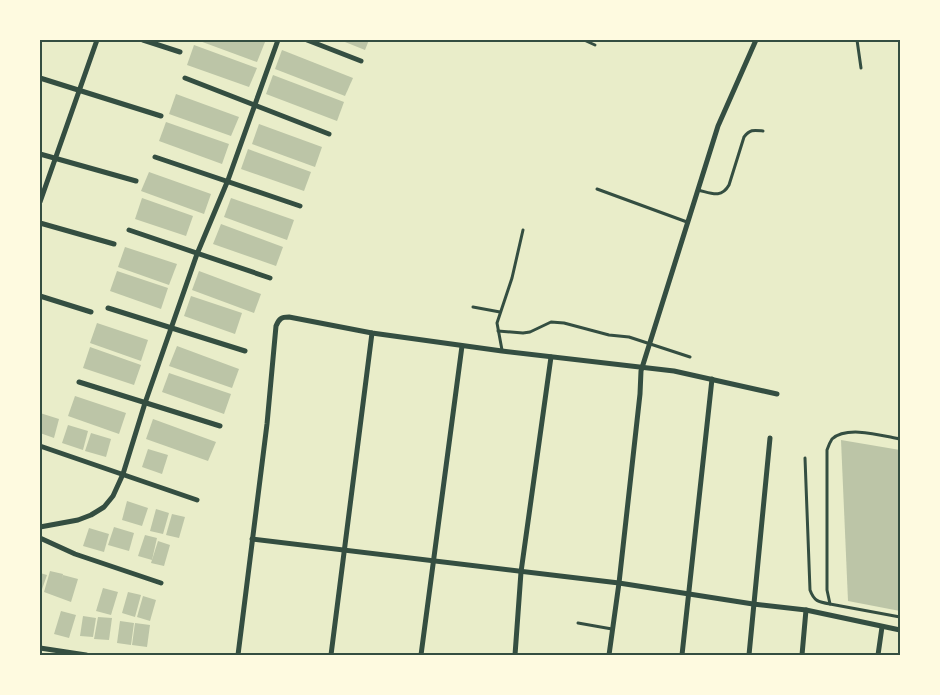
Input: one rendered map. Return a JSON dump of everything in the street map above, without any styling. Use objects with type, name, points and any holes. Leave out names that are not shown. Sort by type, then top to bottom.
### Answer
[{"type":"street","points":[[40,202],[97,40]]},
{"type":"street","points":[[143,40],[180,52]]},
{"type":"street","points":[[40,527],[78,520],[104,507],[113,496],[197,254],[228,180],[278,40]]},
{"type":"street","points":[[307,40],[361,61]]},
{"type":"street","points":[[609,655],[619,582],[640,394],[641,369],[718,126],[756,40]]},
{"type":"street","points":[[40,78],[161,116]]},
{"type":"street","points":[[186,78],[329,134]]},
{"type":"street","points":[[40,154],[136,181]]},
{"type":"street","points":[[155,157],[228,180],[300,206]]},
{"type":"street","points":[[40,223],[114,244]]},
{"type":"street","points":[[129,230],[270,278]]},
{"type":"street","points":[[40,296],[91,312]]},
{"type":"street","points":[[108,308],[245,351]]},
{"type":"street","points":[[238,655],[267,424],[276,326],[279,319],[289,317],[372,333],[641,369],[777,394]]},
{"type":"street","points":[[331,655],[372,333]]},
{"type":"street","points":[[421,655],[432,560],[462,346]]},
{"type":"street","points":[[515,655],[521,572],[551,356]]},
{"type":"street","points":[[682,655],[712,381]]},
{"type":"street","points":[[79,382],[220,426]]},
{"type":"street","points":[[749,655],[770,438]]},
{"type":"street","points":[[40,446],[197,500]]},
{"type":"street","points":[[40,538],[74,554],[161,583]]},
{"type":"street","points":[[252,539],[619,582],[689,595],[806,610],[900,630]]},
{"type":"street","points":[[802,655],[806,610]]},
{"type":"street","points":[[878,655],[882,627]]},
{"type":"street","points":[[40,648],[86,655]]},
{"type":"lane","points":[[584,40],[595,45]]},
{"type":"lane","points":[[857,40],[861,68]]},
{"type":"lane","points":[[698,190],[714,194],[725,192],[744,137],[753,130],[763,131]]},
{"type":"lane","points":[[596,189],[687,222]]},
{"type":"lane","points":[[502,351],[497,323],[512,278],[523,230]]},
{"type":"lane","points":[[473,307],[500,312]]},
{"type":"lane","points":[[498,331],[523,333],[530,332],[550,322],[564,323],[609,335],[629,337],[690,357]]},
{"type":"lane","points":[[830,604],[827,590],[827,450],[832,440],[842,434],[853,432],[900,440]]},
{"type":"lane","points":[[805,458],[810,590],[812,598],[816,601],[900,617]]},
{"type":"lane","points":[[578,623],[612,629]]},
{"type":"building","points":[[197,40],[258,40],[265,42],[257,62]]},
{"type":"building","points":[[340,40],[369,40],[365,50]]},
{"type":"building","points":[[194,45],[257,68],[249,87],[187,65]]},
{"type":"building","points":[[282,50],[353,78],[345,96],[275,69]]},
{"type":"building","points":[[273,75],[344,102],[337,121],[266,94]]},
{"type":"building","points":[[176,94],[239,117],[231,136],[169,114]]},
{"type":"building","points":[[166,122],[229,144],[222,164],[159,141]]},
{"type":"building","points":[[259,124],[322,147],[315,167],[252,144]]},
{"type":"building","points":[[248,149],[311,172],[304,191],[241,169]]},
{"type":"building","points":[[149,172],[211,194],[204,214],[141,191]]},
{"type":"building","points":[[142,198],[193,216],[186,236],[135,219]]},
{"type":"building","points":[[231,198],[294,220],[287,240],[224,217]]},
{"type":"building","points":[[221,224],[283,247],[276,266],[213,244]]},
{"type":"building","points":[[125,247],[177,264],[169,285],[118,267]]},
{"type":"building","points":[[117,271],[168,288],[161,309],[110,291]]},
{"type":"building","points":[[199,271],[261,294],[254,313],[192,290]]},
{"type":"building","points":[[191,296],[242,313],[235,334],[184,316]]},
{"type":"building","points":[[97,323],[148,340],[141,361],[90,343]]},
{"type":"building","points":[[177,346],[239,369],[232,388],[169,366]]},
{"type":"building","points":[[90,347],[141,365],[134,385],[83,368]]},
{"type":"building","points":[[169,373],[231,394],[224,414],[162,392]]},
{"type":"building","points":[[75,396],[126,413],[119,434],[68,416]]},
{"type":"building","points":[[40,413],[59,419],[54,438],[40,433]]},
{"type":"building","points":[[153,419],[216,442],[208,461],[146,439]]},
{"type":"building","points":[[68,425],[88,431],[83,450],[62,443]]},
{"type":"building","points":[[91,433],[111,439],[106,457],[85,451]]},
{"type":"building","points":[[841,440],[900,450],[900,611],[848,601]]},
{"type":"building","points":[[148,449],[168,455],[162,474],[142,467]]},
{"type":"building","points":[[127,501],[148,508],[142,526],[122,520]]},
{"type":"building","points":[[156,509],[169,513],[163,534],[150,531]]},
{"type":"building","points":[[172,514],[185,517],[179,538],[166,535]]},
{"type":"building","points":[[114,527],[134,533],[129,551],[108,545]]},
{"type":"building","points":[[89,528],[109,534],[104,552],[83,546]]},
{"type":"building","points":[[145,535],[157,538],[152,560],[138,556]]},
{"type":"building","points":[[158,541],[170,545],[164,566],[151,563]]},
{"type":"building","points":[[50,571],[63,574],[62,580],[63,575],[78,579],[71,602],[44,592]]},
{"type":"building","points":[[40,573],[47,575],[40,595]]},
{"type":"building","points":[[103,588],[118,592],[111,615],[96,611]]},
{"type":"building","points":[[128,592],[141,595],[135,617],[122,613]]},
{"type":"building","points":[[143,596],[156,600],[150,621],[137,617]]},
{"type":"building","points":[[61,611],[76,615],[69,638],[54,634]]},
{"type":"building","points":[[83,616],[96,618],[93,637],[80,636]]},
{"type":"building","points":[[98,617],[112,618],[109,640],[94,639]]},
{"type":"building","points":[[120,621],[134,623],[131,645],[117,643]]},
{"type":"building","points":[[135,623],[150,625],[147,647],[132,645]]}]
